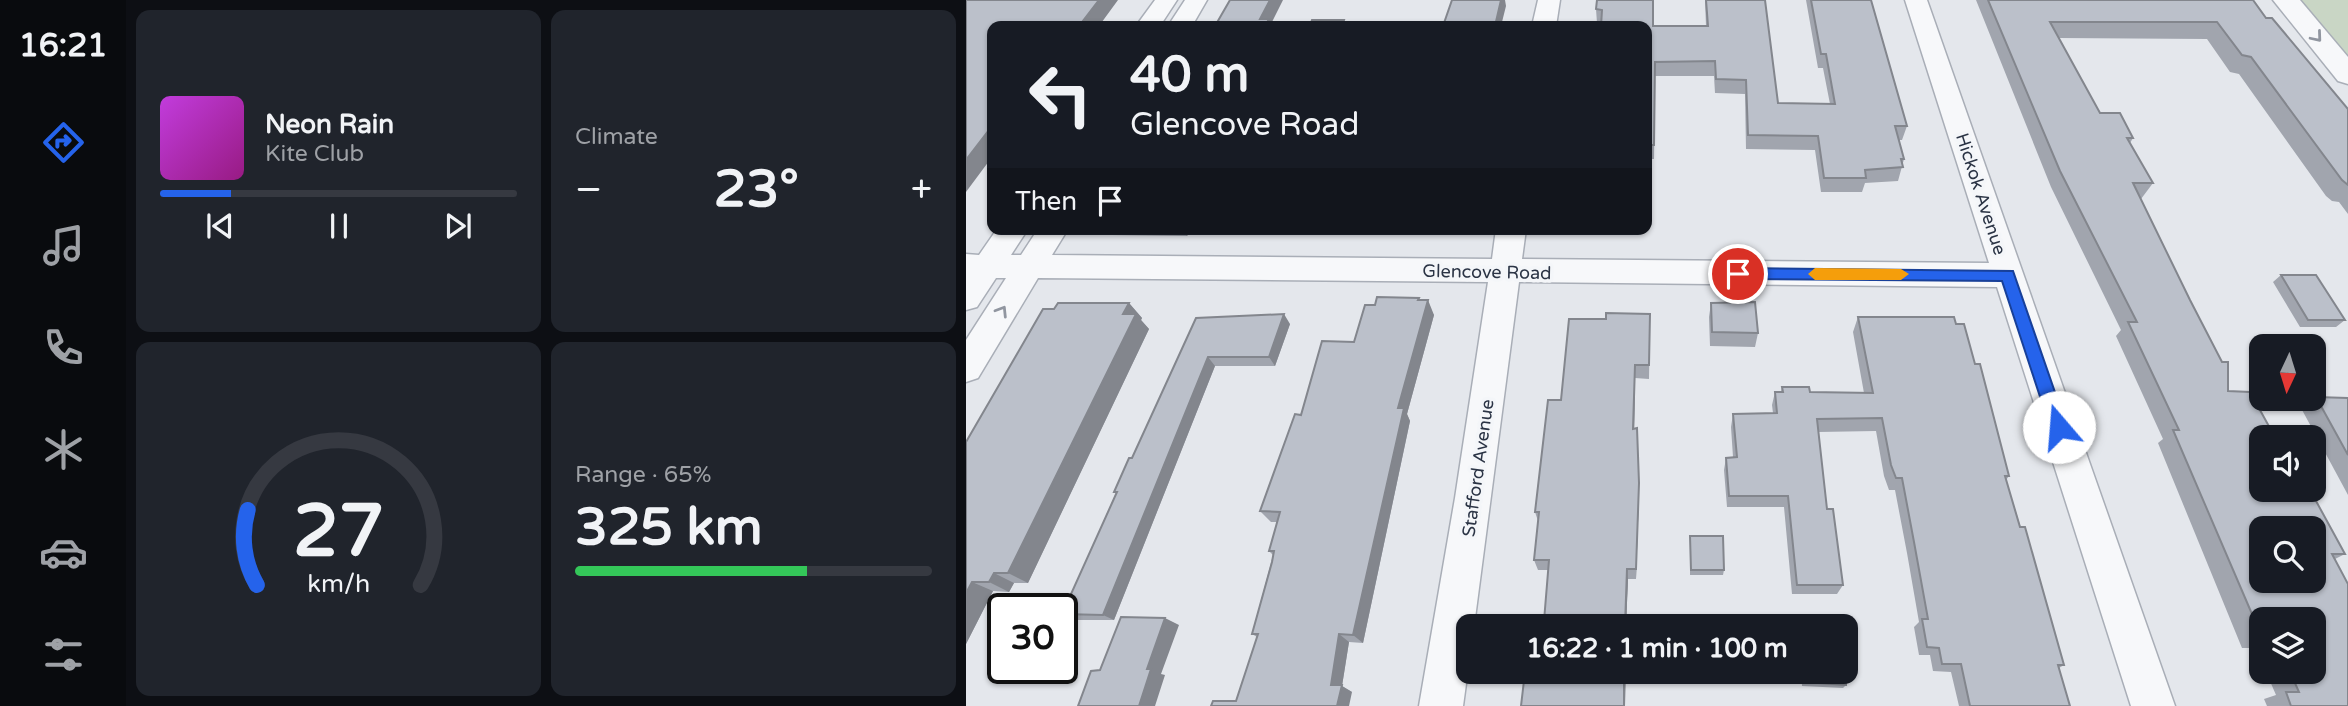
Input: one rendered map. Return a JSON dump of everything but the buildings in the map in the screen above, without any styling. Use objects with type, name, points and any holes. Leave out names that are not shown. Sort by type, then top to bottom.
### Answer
[{"type":"street","points":[[1151,21],[1166,0]]},
{"type":"street","points":[[1183,21],[1196,0]]},
{"type":"street","points":[[1545,21],[1549,0]]},
{"type":"street","name":"Hickok Avenue","points":[[1916,0],[2153,706]]},
{"type":"street","points":[[2286,0],[2348,75]]},
{"type":"street","points":[[966,298],[977,266],[1007,235]]},
{"type":"street","points":[[966,369],[1049,235]]},
{"type":"street","name":"Stafford Avenue","points":[[1441,706],[1474,498],[1510,235]]},
{"type":"street","name":"Glencove Road","points":[[977,266],[2008,275]]},
{"type":"green space","points":[[2298,0],[2348,0],[2348,61]]},
{"type":"slow traffic","points":[[1815,274],[1901,274]]},
{"type":"route","points":[[1738,274],[2008,275],[2059,427]]}]
